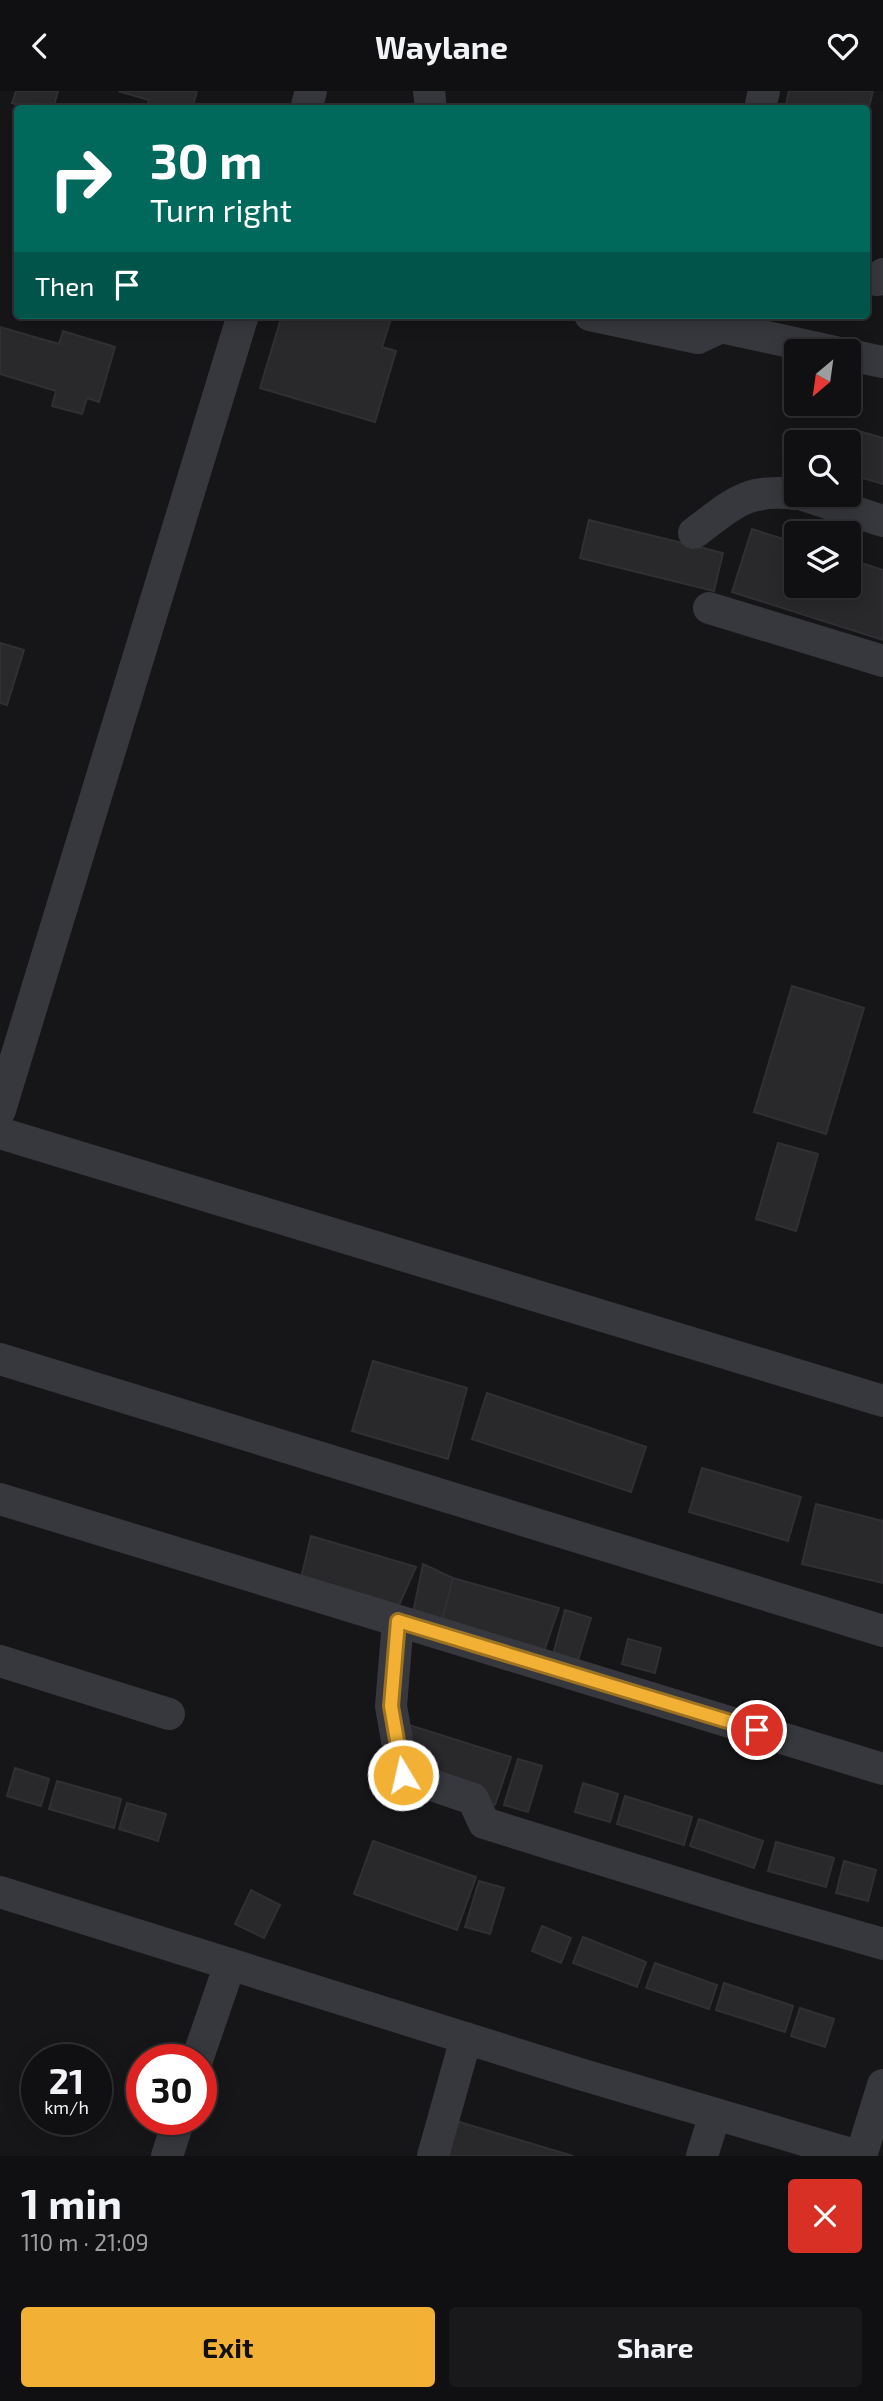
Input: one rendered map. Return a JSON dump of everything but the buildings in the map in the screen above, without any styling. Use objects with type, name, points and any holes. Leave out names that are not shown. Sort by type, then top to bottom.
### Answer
[{"type":"street","points":[[0,1110],[242,319]]},
{"type":"street","points":[[609,319],[698,338],[722,327],[784,341]]},
{"type":"street","points":[[861,357],[883,362]]},
{"type":"street","points":[[694,533],[739,499],[784,493]]},
{"type":"street","points":[[840,507],[883,521]]},
{"type":"street","points":[[709,608],[883,661]]},
{"type":"street","points":[[0,1133],[883,1401]]},
{"type":"street","points":[[0,1359],[883,1631]]},
{"type":"street","points":[[0,1499],[883,1769]]},
{"type":"street","points":[[398,1621],[391,1706],[403,1775],[473,1799],[484,1823],[883,1944]]},
{"type":"street","points":[[0,1661],[169,1714]]},
{"type":"street","points":[[0,1892],[466,2038],[859,2156],[883,2085]]},
{"type":"street","points":[[203,2044],[230,1964]]},
{"type":"street","points":[[433,2156],[466,2038]]},
{"type":"street","points":[[702,2156],[715,2114]]},
{"type":"street","points":[[167,2156],[174,2135]]},
{"type":"route","points":[[403,1775],[391,1706],[398,1621],[757,1730]]}]
